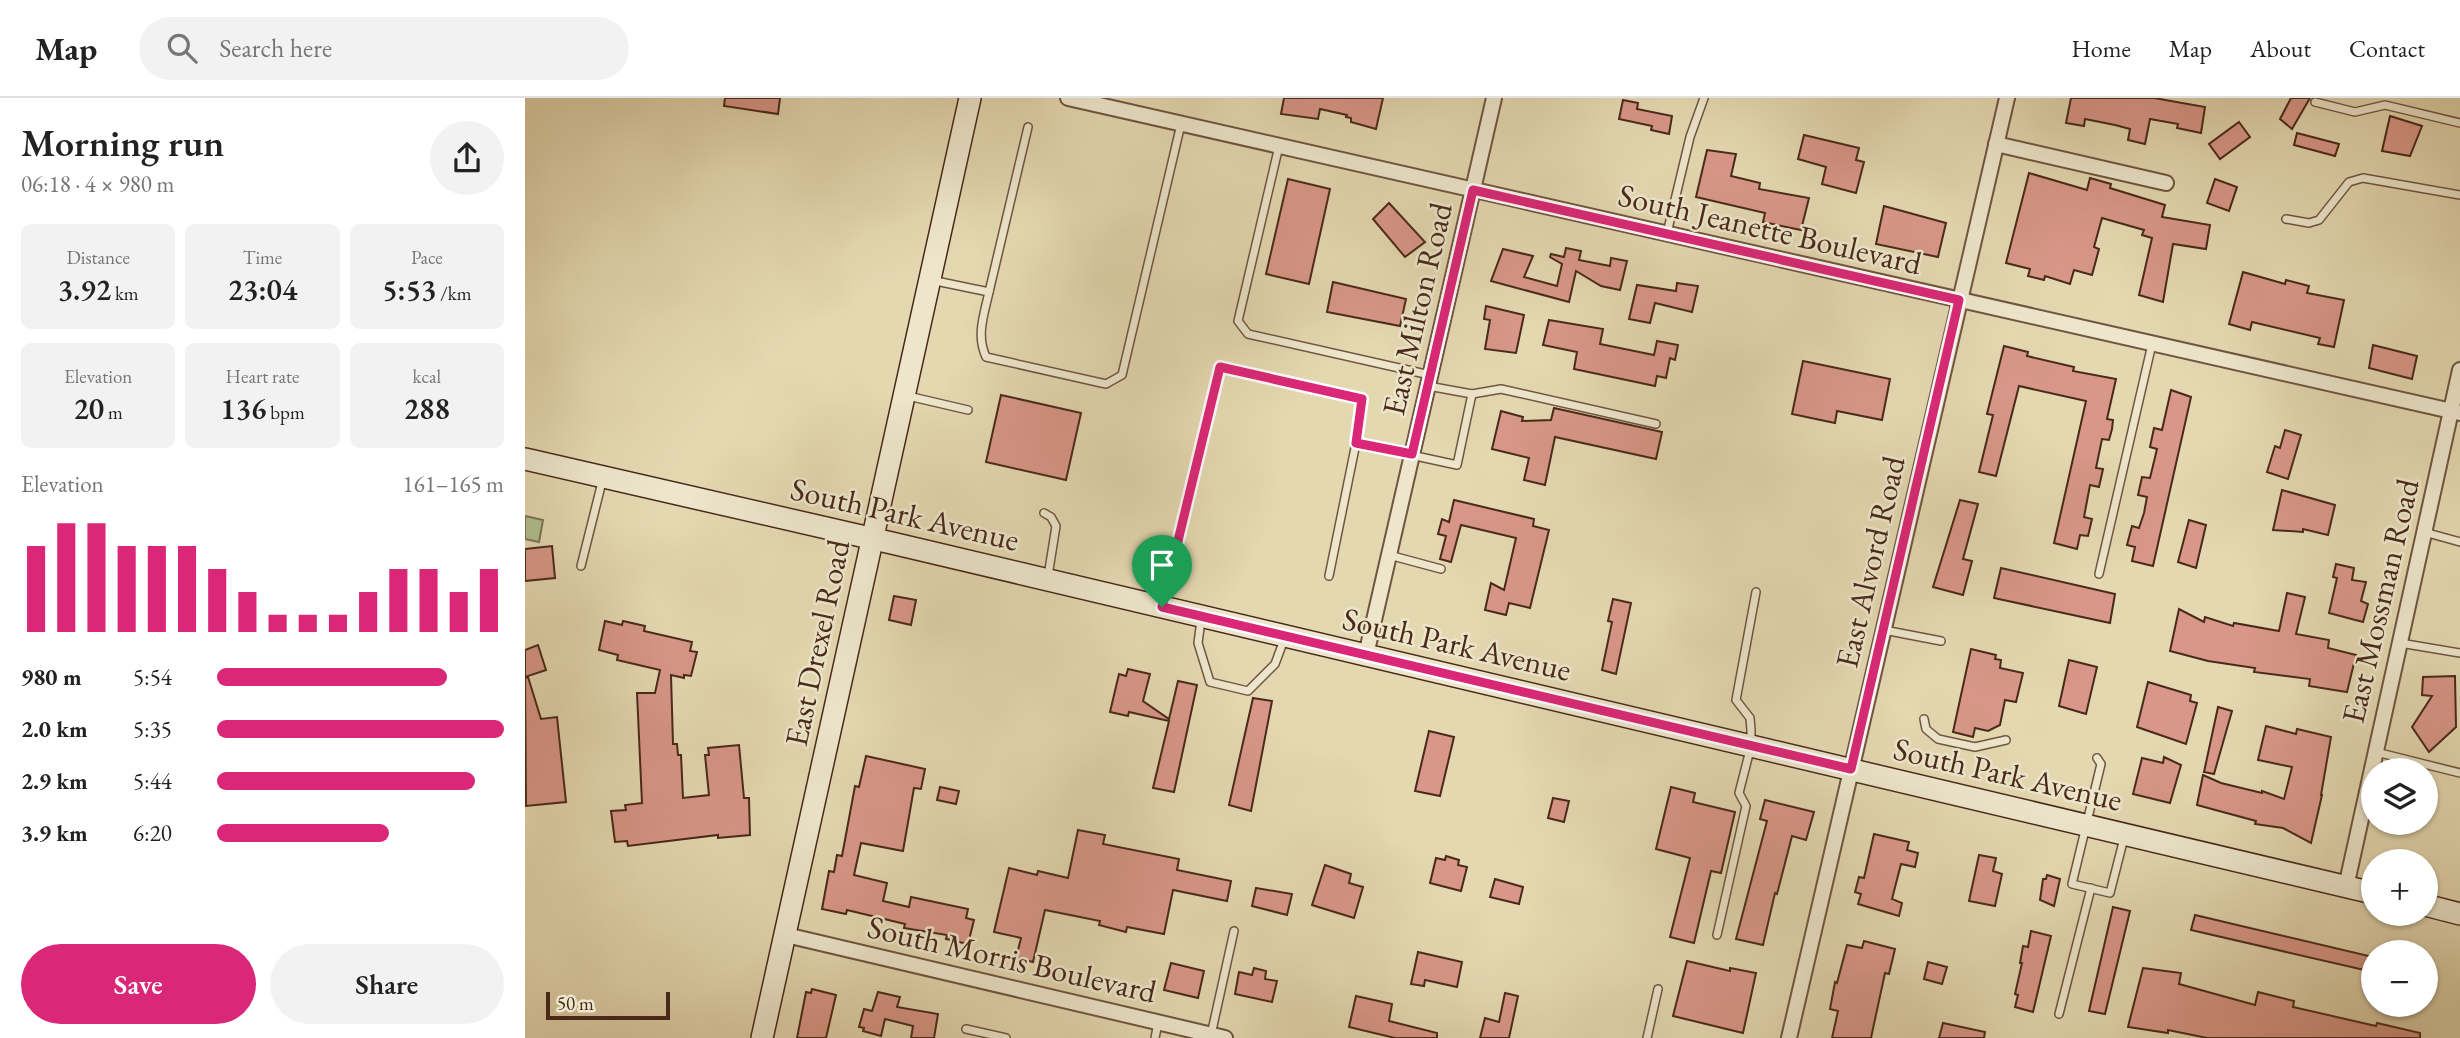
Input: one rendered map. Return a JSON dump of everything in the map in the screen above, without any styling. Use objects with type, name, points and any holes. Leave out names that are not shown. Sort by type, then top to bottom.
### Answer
[{"type":"main road","name":"East Drexel Road","points":[[762,1038],[970,98]]},
{"type":"main road","name":"South Park Avenue","points":[[525,459],[2361,890]]},
{"type":"main road","points":[[2438,908],[2460,914]]},
{"type":"street","name":"South Jeanette Boulevard","points":[[1068,98],[2455,412]]},
{"type":"street","name":"East Milton Road","points":[[1366,655],[1495,98]]},
{"type":"street","name":"East Alvord Road","points":[[1789,1038],[2007,98]]},
{"type":"street","points":[[1996,144],[2166,183]]},
{"type":"street","name":"East Mossman Road","points":[[2346,887],[2424,532],[2455,412],[2460,369]]},
{"type":"street","name":"South Morris Boulevard","points":[[786,934],[1157,1031],[1218,1036]]},
{"type":"lane","points":[[1666,234],[1690,137],[1704,98]]},
{"type":"lane","points":[[2315,102],[2355,112],[2385,105],[2460,123]]},
{"type":"lane","points":[[1028,127],[980,330],[980,344],[986,357],[1106,384],[1122,375],[1181,124]]},
{"type":"lane","points":[[1279,146],[1238,321],[1248,334],[1429,380],[1472,394],[1501,388],[1656,424]]},
{"type":"lane","points":[[2285,219],[2309,223],[2319,220],[2349,182],[2363,178],[2460,195]]},
{"type":"lane","points":[[930,280],[989,292]]},
{"type":"lane","points":[[2099,574],[2152,344]]},
{"type":"lane","points":[[1162,607],[1220,367],[1362,399],[1356,443],[1329,576]]},
{"type":"lane","points":[[1356,443],[1457,465],[1472,394]]},
{"type":"lane","points":[[904,395],[968,410]]},
{"type":"lane","points":[[582,566],[604,477]]},
{"type":"lane","points":[[1044,513],[1051,517],[1056,526],[1047,580]]},
{"type":"lane","points":[[2424,532],[2460,542]]},
{"type":"lane","points":[[1389,555],[1441,569]]},
{"type":"lane","points":[[1717,935],[1746,806],[1739,793],[1751,746],[1750,718],[1736,699],[1756,592]]},
{"type":"lane","points":[[1201,616],[1198,643],[1210,682],[1248,691],[1275,664],[1286,636]]},
{"type":"lane","points":[[1883,630],[1941,641]]},
{"type":"lane","points":[[2399,643],[2460,653]]},
{"type":"lane","points":[[1924,719],[1926,729],[1938,739],[1975,747],[2006,740]]},
{"type":"lane","points":[[2375,752],[2460,773]]},
{"type":"lane","points":[[2097,758],[2101,764],[2072,884],[2110,893],[2125,834]]},
{"type":"lane","points":[[2059,1014],[2091,888]]},
{"type":"lane","points":[[1218,1036],[1234,931]]},
{"type":"lane","points":[[1647,1038],[1658,989]]},
{"type":"lane","points":[[966,1029],[1006,1038]]},
{"type":"green space","points":[[525,516],[543,520],[539,542],[525,539]]},
{"type":"building","points":[[725,98],[780,98],[778,114],[724,106]]},
{"type":"building","points":[[1284,98],[1383,98],[1376,129],[1351,122],[1347,115],[1320,109],[1318,119],[1281,114]]},
{"type":"building","points":[[2071,98],[2154,98],[2205,107],[2201,133],[2177,128],[2178,124],[2150,119],[2145,144],[2128,140],[2130,129],[2085,119],[2084,126],[2066,123]]},
{"type":"building","points":[[2291,98],[2310,98],[2292,129],[2280,119]]},
{"type":"building","points":[[1623,100],[1638,103],[1637,109],[1672,116],[1669,134],[1651,130],[1652,126],[1619,119]]},
{"type":"building","points":[[2390,116],[2422,126],[2410,156],[2382,151]]},
{"type":"building","points":[[2239,122],[2250,137],[2220,159],[2209,144]]},
{"type":"building","points":[[2297,133],[2339,144],[2335,156],[2294,145]]},
{"type":"building","points":[[1804,135],[1859,148],[1856,160],[1864,162],[1856,193],[1822,184],[1826,167],[1798,159]]},
{"type":"building","points":[[1707,150],[1736,154],[1731,176],[1760,183],[1759,189],[1809,198],[1801,230],[1763,222],[1765,213],[1696,197]]},
{"type":"building","points":[[2029,173],[2087,190],[2090,178],[2111,184],[2110,188],[2165,205],[2162,217],[2210,225],[2206,249],[2173,244],[2163,302],[2139,295],[2152,238],[2142,235],[2144,230],[2102,218],[2094,247],[2099,249],[2092,275],[2074,270],[2070,284],[2045,276],[2044,280],[2028,276],[2030,269],[2006,263]]},
{"type":"building","points":[[1288,179],[1330,189],[1309,284],[1266,274]]},
{"type":"building","points":[[2215,179],[2237,187],[2229,211],[2207,203]]},
{"type":"building","points":[[1389,203],[1425,242],[1405,257],[1373,219]]},
{"type":"building","points":[[1884,206],[1946,223],[1938,257],[1876,244]]},
{"type":"building","points":[[1566,248],[1581,251],[1579,260],[1610,266],[1611,258],[1627,261],[1620,290],[1601,286],[1576,271],[1569,302],[1491,281],[1503,249],[1533,256],[1524,277],[1557,286],[1562,264],[1550,257],[1551,254],[1564,257]]},
{"type":"building","points":[[2243,272],[2285,284],[2286,280],[2309,286],[2307,293],[2344,300],[2334,347],[2318,344],[2320,338],[2252,322],[2250,330],[2229,324]]},
{"type":"building","points":[[1333,282],[1406,299],[1400,326],[1327,312]]},
{"type":"building","points":[[1677,283],[1698,286],[1692,312],[1655,303],[1650,323],[1629,319],[1637,285],[1676,291]]},
{"type":"building","points":[[1486,306],[1524,315],[1516,353],[1485,349],[1490,320],[1484,319]]},
{"type":"building","points":[[1549,320],[1603,329],[1600,344],[1654,355],[1657,341],[1678,345],[1675,360],[1670,358],[1666,378],[1657,376],[1655,386],[1574,369],[1577,352],[1543,345]]},
{"type":"building","points":[[2373,345],[2417,356],[2412,379],[2369,368]]},
{"type":"building","points":[[2004,346],[2028,352],[2027,356],[2074,367],[2073,371],[2116,379],[2107,419],[2113,420],[2112,429],[2109,440],[2102,439],[2096,468],[2103,469],[2099,487],[2090,485],[2084,517],[2092,519],[2088,536],[2080,535],[2077,549],[2054,543],[2086,401],[2019,386],[1996,476],[1979,472],[1993,415],[1987,414]]},
{"type":"building","points":[[1803,361],[1890,379],[1882,420],[1837,411],[1835,423],[1792,414]]},
{"type":"building","points":[[2171,390],[2191,397],[2153,566],[2132,561],[2135,547],[2127,545],[2132,526],[2139,528],[2144,513],[2147,497],[2138,495],[2142,477],[2150,478],[2157,449],[2150,447],[2154,428],[2162,430]]},
{"type":"building","points":[[1001,395],[1081,413],[1066,480],[986,462]]},
{"type":"building","points":[[1554,408],[1662,432],[1656,459],[1555,437],[1545,485],[1524,480],[1529,458],[1492,449],[1501,411],[1523,417],[1522,421],[1551,420]]},
{"type":"building","points":[[2285,430],[2301,435],[2288,479],[2267,472],[2275,446],[2280,448]]},
{"type":"building","points":[[2282,490],[2335,505],[2328,535],[2303,529],[2303,532],[2273,530]]},
{"type":"building","points":[[1454,500],[1534,519],[1533,526],[1549,530],[1530,608],[1509,603],[1506,615],[1485,610],[1491,583],[1504,590],[1516,538],[1461,525],[1451,562],[1440,559],[1446,536],[1438,534],[1442,519],[1449,522]]},
{"type":"building","points":[[1960,500],[1978,504],[1963,559],[1972,561],[1963,595],[1933,587]]},
{"type":"building","points":[[2189,520],[2206,525],[2196,568],[2178,562]]},
{"type":"building","points":[[552,546],[555,578],[525,581],[525,549]]},
{"type":"building","points":[[2336,564],[2354,568],[2352,580],[2366,582],[2361,601],[2368,604],[2363,622],[2329,613],[2337,578],[2333,577]]},
{"type":"building","points":[[2001,568],[2115,594],[2110,623],[1994,598]]},
{"type":"building","points":[[2287,593],[2305,597],[2296,634],[2329,640],[2328,648],[2356,655],[2347,692],[2309,686],[2310,679],[2254,672],[2255,668],[2208,661],[2170,651],[2179,609],[2204,622],[2205,617],[2233,626],[2234,623],[2279,631]]},
{"type":"building","points":[[894,596],[916,600],[911,625],[889,620]]},
{"type":"building","points":[[1613,599],[1631,603],[1616,674],[1602,670],[1612,622],[1608,621]]},
{"type":"building","points":[[605,621],[622,625],[623,621],[645,626],[644,631],[692,642],[690,651],[697,652],[691,676],[684,675],[684,678],[671,675],[673,744],[677,744],[678,755],[681,755],[683,798],[709,795],[705,755],[709,755],[708,748],[739,745],[744,798],[749,798],[750,835],[718,838],[718,835],[628,846],[627,841],[615,842],[611,811],[626,810],[625,805],[642,803],[637,693],[655,693],[660,670],[617,660],[618,655],[599,650]]},
{"type":"building","points":[[538,645],[546,670],[525,677],[525,650]]},
{"type":"building","points":[[1971,649],[1996,655],[1995,659],[2001,660],[2000,668],[2023,673],[2016,702],[2005,700],[2000,725],[1988,731],[1975,728],[1973,737],[1953,732]]},
{"type":"building","points":[[2069,660],[2097,667],[2086,714],[2059,706]]},
{"type":"building","points":[[1128,669],[1150,674],[1143,701],[1169,719],[1178,681],[1197,685],[1174,792],[1153,788],[1169,721],[1129,712],[1128,716],[1110,712],[1119,674],[1126,676]]},
{"type":"building","points":[[2455,676],[2456,727],[2429,752],[2412,727],[2432,696],[2422,695],[2423,677]]},
{"type":"building","points":[[528,677],[541,719],[557,717],[566,802],[526,806],[525,678]]},
{"type":"building","points":[[2148,682],[2191,695],[2190,701],[2197,703],[2186,744],[2137,727]]},
{"type":"building","points":[[1253,698],[1272,701],[1251,811],[1229,805]]},
{"type":"building","points":[[2218,707],[2232,711],[2214,774],[2204,772]]},
{"type":"building","points":[[2266,726],[2296,734],[2297,729],[2331,737],[2311,843],[2283,828],[2255,824],[2256,821],[2197,805],[2203,775],[2221,783],[2262,791],[2284,799],[2292,767],[2258,760]]},
{"type":"building","points":[[1429,731],[1454,737],[1440,796],[1415,791]]},
{"type":"building","points":[[866,756],[925,769],[921,789],[914,788],[903,851],[861,843],[854,875],[887,883],[883,901],[909,907],[911,897],[968,909],[966,918],[974,920],[968,944],[946,939],[947,935],[904,928],[905,924],[847,910],[846,914],[822,909],[829,871],[834,872],[837,855],[842,856],[855,786],[859,787]]},
{"type":"building","points":[[2164,757],[2181,765],[2170,803],[2133,794],[2142,758],[2163,763]]},
{"type":"building","points":[[940,787],[959,791],[956,804],[937,800]]},
{"type":"building","points":[[1671,787],[1695,793],[1693,802],[1735,812],[1721,873],[1711,871],[1694,943],[1670,937],[1690,858],[1656,849]]},
{"type":"building","points":[[1553,798],[1569,801],[1564,822],[1548,818]]},
{"type":"building","points":[[1765,800],[1814,812],[1806,840],[1792,836],[1763,945],[1736,939],[1767,821],[1760,819]]},
{"type":"building","points":[[1078,830],[1105,835],[1103,844],[1179,859],[1177,870],[1231,881],[1227,901],[1173,890],[1164,934],[1127,927],[1126,932],[1099,925],[1100,921],[1045,910],[1033,962],[1016,958],[1021,938],[994,932],[1009,868],[1037,875],[1038,871],[1068,878]]},
{"type":"building","points":[[1874,834],[1909,842],[1907,850],[1918,853],[1915,867],[1901,864],[1892,899],[1902,903],[1899,916],[1858,904],[1861,894],[1855,892],[1859,877],[1864,878]]},
{"type":"building","points":[[1979,855],[1996,858],[1993,871],[2002,874],[1995,906],[1969,901]]},
{"type":"building","points":[[1446,856],[1459,860],[1458,865],[1467,867],[1461,891],[1430,883],[1436,858],[1445,860]]},
{"type":"building","points":[[1325,865],[1351,874],[1349,883],[1363,887],[1354,918],[1312,905]]},
{"type":"building","points":[[2047,875],[2060,879],[2054,906],[2040,900],[2043,879],[2046,879]]},
{"type":"building","points":[[1495,879],[1523,887],[1519,904],[1490,897]]},
{"type":"building","points":[[1256,888],[1292,894],[1287,915],[1252,906]]},
{"type":"building","points":[[2113,907],[2130,911],[2105,1014],[2089,1011]]},
{"type":"building","points":[[2195,915],[2361,954],[2361,969],[2191,930]]},
{"type":"building","points":[[2031,931],[2051,936],[2033,1012],[2015,1007],[2023,946],[2028,947]]},
{"type":"building","points":[[1864,941],[1895,949],[1889,974],[1885,973],[1871,1038],[1832,1038],[1838,1011],[1830,1009],[1847,945],[1862,948]]},
{"type":"building","points":[[1418,952],[1462,962],[1457,987],[1425,980],[1424,986],[1411,984]]},
{"type":"building","points":[[1687,961],[1730,971],[1730,968],[1756,973],[1743,1033],[1673,1016]]},
{"type":"building","points":[[1928,962],[1947,967],[1942,984],[1924,979]]},
{"type":"building","points":[[1171,963],[1204,971],[1198,998],[1164,990]]},
{"type":"building","points":[[1254,968],[1266,971],[1265,979],[1277,981],[1272,1002],[1235,994],[1239,972],[1252,975]]},
{"type":"building","points":[[2143,968],[2181,973],[2179,984],[2255,1005],[2258,992],[2294,1001],[2293,1007],[2420,1033],[2420,1038],[2207,1038],[2168,1030],[2168,1033],[2128,1027]]},
{"type":"building","points":[[812,989],[836,995],[826,1038],[797,1038],[806,992],[811,993]]},
{"type":"building","points":[[878,992],[900,997],[897,1007],[938,1014],[934,1038],[911,1038],[913,1026],[885,1019],[881,1036],[863,1031],[864,1028],[859,1027],[864,1009],[872,1011]]},
{"type":"building","points":[[1505,993],[1518,996],[1509,1038],[1480,1038],[1485,1018],[1499,1022]]},
{"type":"building","points":[[1356,996],[1392,1004],[1389,1021],[1437,1033],[1437,1038],[1395,1038],[1349,1027]]},
{"type":"building","points":[[1943,1023],[1985,1032],[1984,1038],[1939,1038]]},
{"type":"route","points":[[1473,190],[1959,300],[1851,769],[1162,607],[1220,367],[1362,399],[1356,443],[1412,454],[1473,190]]}]
